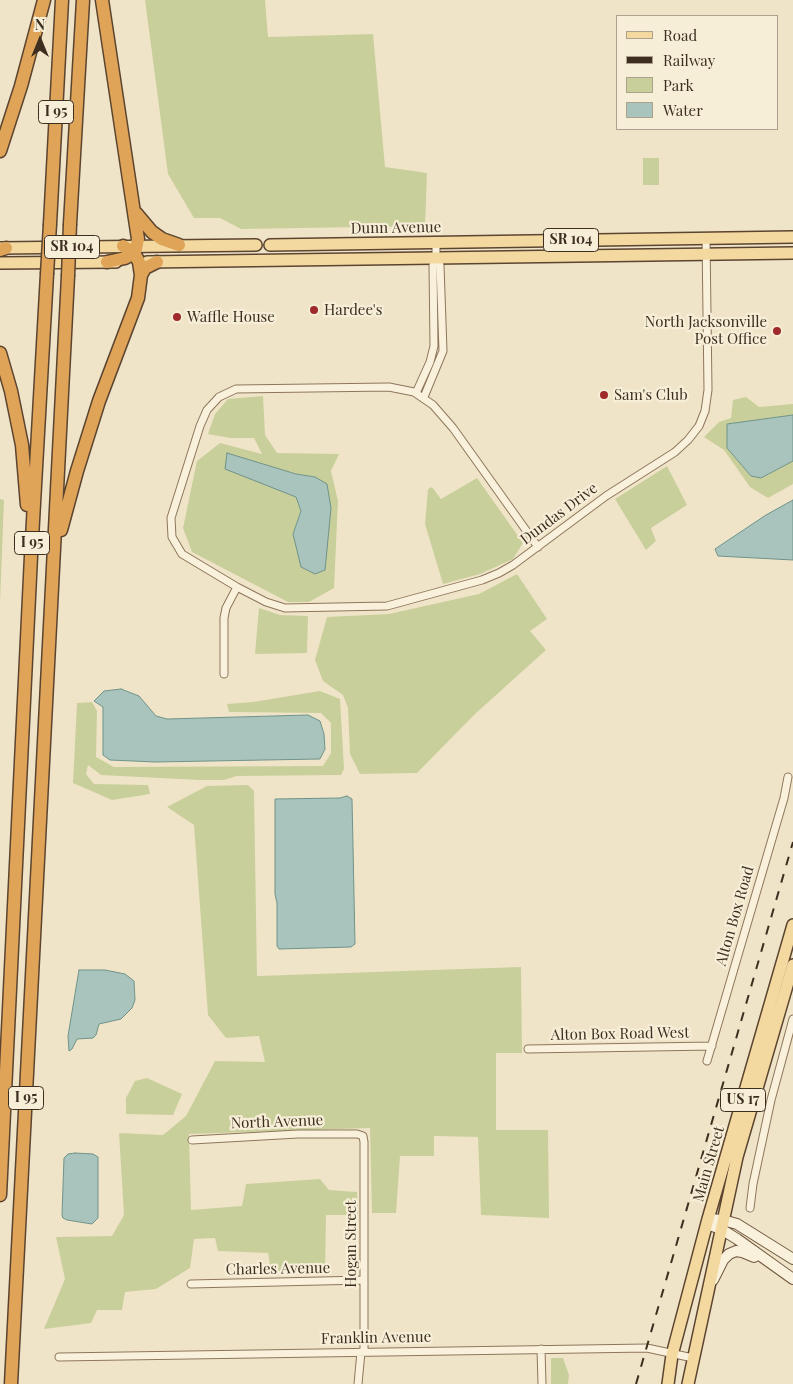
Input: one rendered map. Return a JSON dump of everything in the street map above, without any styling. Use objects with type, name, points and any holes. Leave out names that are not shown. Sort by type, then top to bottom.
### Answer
[{"type":"highway","points":[[0,151],[21,86],[44,0]]},
{"type":"highway","name":"I 95","points":[[0,1195],[31,556],[62,0]]},
{"type":"highway","name":"I 95","points":[[11,1384],[83,0]]},
{"type":"highway","points":[[102,0],[138,229],[133,251],[141,275]]},
{"type":"highway","points":[[134,209],[152,232],[179,245]]},
{"type":"highway","points":[[106,262],[125,258],[133,251]]},
{"type":"highway","points":[[54,561],[67,506],[99,401],[136,308],[141,275],[145,268],[157,262]]},
{"type":"highway","points":[[0,353],[11,391],[22,445],[31,556]]},
{"type":"main road","name":"Dunn Avenue","points":[[270,245],[793,237]]},
{"type":"main road","name":"Dunn Avenue","points":[[2,248],[133,251],[179,245],[256,245]]},
{"type":"main road","name":"Dunn Avenue","points":[[133,251],[157,262],[793,253]]},
{"type":"main road","name":"SR 104","points":[[0,263],[106,262]]},
{"type":"main road","name":"Main Street","points":[[666,1384],[708,1222],[793,925]]},
{"type":"main road","name":"Main Street","points":[[688,1384],[738,1157],[793,965]]},
{"type":"street","name":"Dundas Drive","points":[[416,393],[384,387],[236,389],[219,397],[211,403],[200,426],[171,518],[171,528],[175,544],[182,554],[237,587],[266,602],[285,608],[379,607],[491,577],[513,565],[601,500],[675,452],[699,426],[705,411],[708,390],[706,238]]},
{"type":"street","points":[[436,242],[436,258],[433,265],[434,346],[430,362],[416,393],[434,405],[448,422],[538,547]]},
{"type":"street","name":"Dunn Avenue","points":[[256,245],[270,245]]},
{"type":"street","points":[[270,245],[270,260]]},
{"type":"street","points":[[424,397],[443,351],[440,265],[436,258]]},
{"type":"street","points":[[224,674],[224,618],[226,608],[237,587]]},
{"type":"street","name":"Alton Box Road","points":[[707,1061],[784,798],[788,777]]},
{"type":"street","points":[[750,1208],[753,1184],[771,1100],[793,1019]]},
{"type":"street","name":"Alton Box Road West","points":[[528,1050],[712,1046]]},
{"type":"street","name":"North Avenue","points":[[192,1140],[298,1134],[357,1134],[363,1136]]},
{"type":"street","name":"Hogan Street","points":[[358,1384],[363,1352],[363,1136]]},
{"type":"street","points":[[708,1222],[736,1224],[793,1259]]},
{"type":"street","points":[[722,1224],[783,1272]]},
{"type":"street","points":[[708,1290],[723,1260],[732,1252],[742,1252],[753,1256],[793,1278]]},
{"type":"street","name":"Charles Avenue","points":[[191,1284],[364,1280]]},
{"type":"street","name":"Franklin Avenue","points":[[59,1357],[647,1348],[672,1355],[693,1358]]},
{"type":"street","points":[[541,1349],[542,1384]]},
{"type":"green space","points":[[145,0],[265,0],[268,37],[373,34],[385,167],[427,173],[425,226],[241,229],[220,218],[194,218],[168,174]]},
{"type":"green space","points":[[643,158],[659,158],[659,185],[643,185]]},
{"type":"green space","points":[[263,396],[265,435],[277,453],[339,454],[331,471],[338,501],[334,588],[309,602],[288,602],[192,552],[183,528],[197,461],[220,443],[262,454],[254,438],[230,438],[208,434],[215,414],[228,399]],"holes":[[[227,454],[296,474],[315,477],[293,535],[301,511],[296,497]]]},
{"type":"green space","points":[[746,397],[759,407],[793,404],[793,415],[727,424],[727,448],[751,476],[761,478],[793,461],[793,484],[768,498],[750,487],[724,450],[704,437],[719,422],[731,418],[733,400]]},
{"type":"green space","points":[[667,466],[687,505],[651,528],[656,541],[646,550],[615,499]]},
{"type":"green space","points":[[477,478],[523,543],[513,559],[480,574],[443,584],[425,524],[428,489],[432,487],[441,499]]},
{"type":"green space","points":[[0,499],[4,500],[0,603]]},
{"type":"green space","points":[[517,574],[547,619],[530,631],[546,650],[475,714],[417,773],[360,774],[350,754],[348,708],[343,695],[323,681],[315,660],[327,617],[389,614],[479,594]]},
{"type":"green space","points":[[259,608],[280,615],[308,616],[307,653],[255,654]]},
{"type":"green space","points":[[320,691],[340,699],[344,769],[341,775],[237,776],[224,780],[199,780],[101,775],[88,765],[86,774],[94,784],[148,785],[150,794],[112,800],[73,783],[77,703],[92,702],[97,711],[96,757],[114,767],[323,766],[331,753],[331,723],[321,713],[229,712],[227,704],[253,702]]},
{"type":"green space","points":[[248,785],[254,791],[257,976],[521,967],[522,1053],[496,1053],[496,1130],[548,1130],[549,1218],[481,1215],[478,1137],[434,1136],[434,1156],[400,1156],[396,1213],[372,1213],[370,1128],[189,1134],[191,1210],[242,1206],[246,1184],[320,1179],[329,1190],[357,1192],[358,1215],[326,1215],[325,1272],[271,1271],[268,1253],[218,1251],[215,1238],[194,1239],[190,1268],[156,1289],[125,1292],[122,1310],[97,1310],[91,1323],[44,1329],[65,1279],[56,1237],[112,1236],[124,1215],[119,1133],[163,1135],[186,1116],[215,1061],[265,1062],[259,1036],[226,1038],[208,1015],[194,825],[167,807],[207,786]]},
{"type":"green space","points":[[147,1078],[182,1094],[173,1115],[126,1114],[126,1098],[135,1081]]},
{"type":"green space","points":[[551,1358],[563,1358],[569,1375],[568,1384],[551,1384]]},
{"type":"water","points":[[793,415],[793,461],[761,478],[751,476],[727,448],[727,424]]},
{"type":"water","points":[[227,453],[296,474],[315,477],[327,484],[331,508],[325,570],[315,574],[301,567],[293,534],[301,511],[296,497],[225,469]]},
{"type":"water","points":[[793,500],[793,560],[718,556],[715,549],[766,515]]},
{"type":"water","points":[[121,689],[139,696],[156,716],[167,719],[308,715],[320,721],[324,734],[325,749],[320,759],[155,762],[110,760],[103,755],[103,707],[94,701],[104,691]]},
{"type":"water","points":[[347,796],[352,799],[355,944],[351,947],[279,949],[277,946],[277,903],[275,894],[275,799],[340,798]]},
{"type":"water","points":[[79,970],[105,970],[125,974],[134,981],[135,1000],[132,1008],[121,1019],[99,1024],[96,1035],[93,1038],[77,1039],[69,1051],[68,1036]]},
{"type":"water","points":[[68,1154],[93,1154],[98,1157],[98,1218],[92,1224],[67,1220],[62,1215],[64,1158]]},
{"type":"railway","points":[[636,1384],[793,842]]},
{"type":"place","name":"Hardee's","points":[[314,310]]},
{"type":"place","name":"Waffle House","points":[[177,317]]},
{"type":"place","name":"North Jacksonville Post Office","points":[[777,331]]},
{"type":"place","name":"Sam's Club","points":[[604,395]]}]
